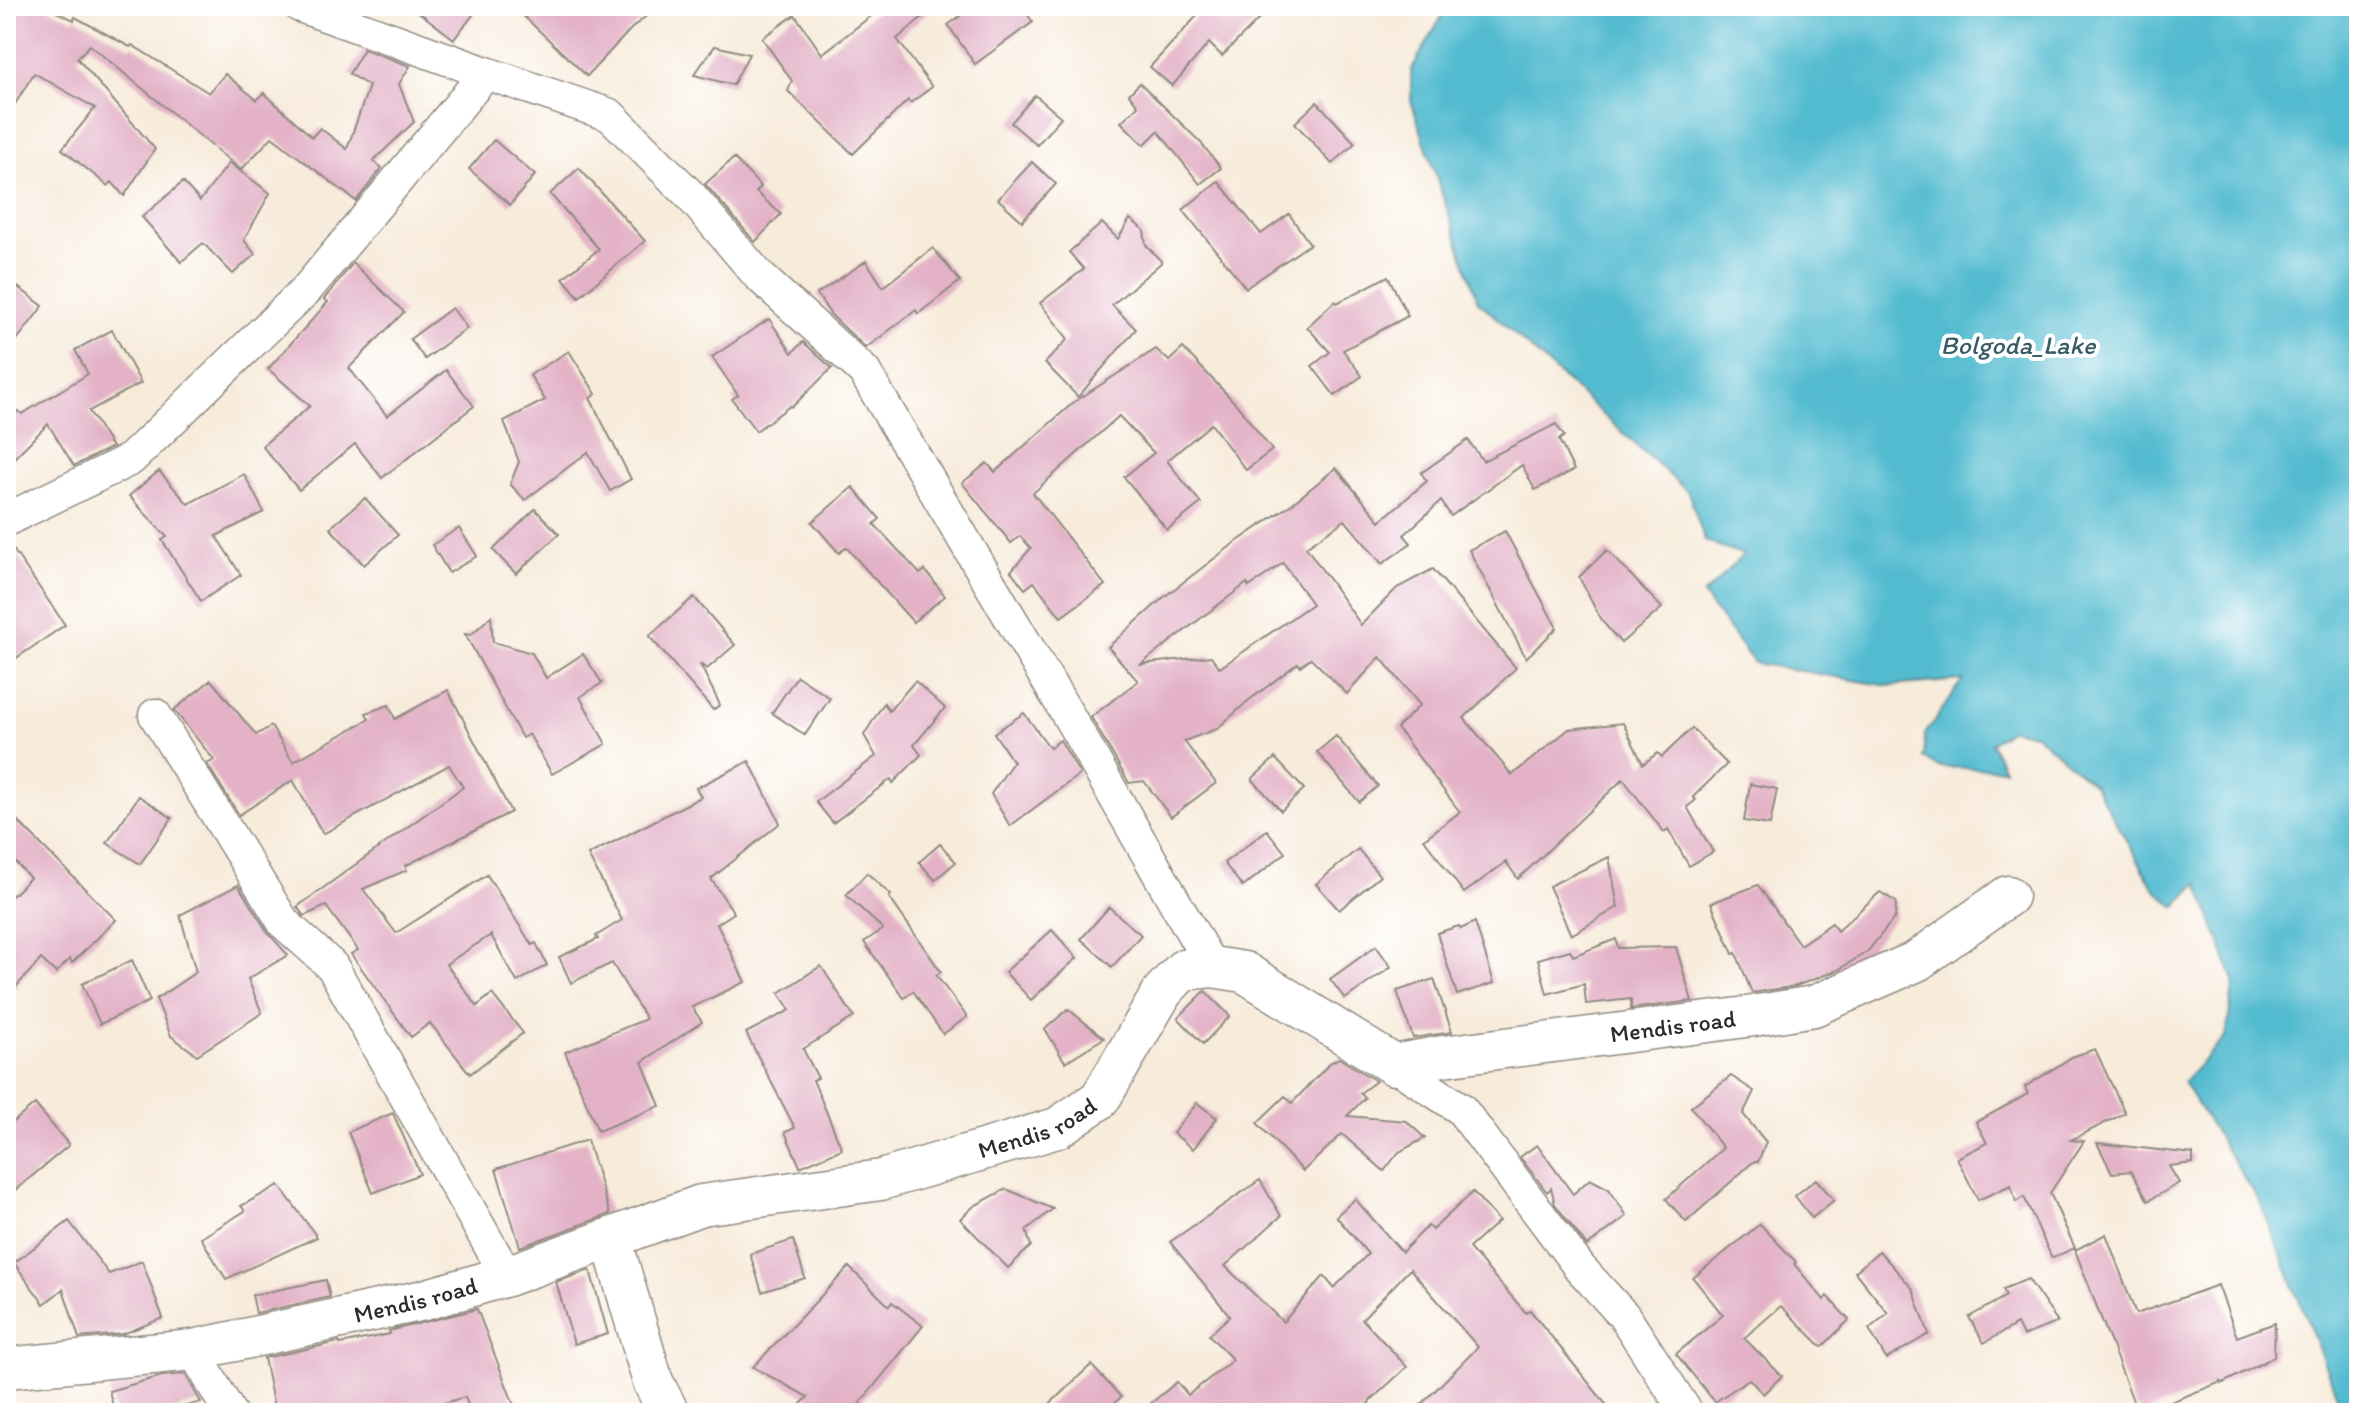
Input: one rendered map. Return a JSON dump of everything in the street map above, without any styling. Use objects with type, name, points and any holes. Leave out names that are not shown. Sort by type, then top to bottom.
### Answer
[{"type":"street","points":[[300,6],[610,115],[690,195],[759,276],[864,371],[1072,722],[1212,967]]},
{"type":"street","points":[[6,520],[131,459],[307,289],[486,73]]},
{"type":"street","points":[[155,715],[284,923],[332,966],[507,1276]]},
{"type":"street","name":"Mendis road","points":[[6,1368],[193,1350],[424,1300],[507,1276],[701,1205],[881,1180],[1057,1128],[1100,1099],[1163,991],[1183,970],[1212,967],[1244,972],[1394,1065],[1814,1006],[1917,961],[2008,896]]},
{"type":"street","points":[[1394,1065],[1461,1109],[1580,1268],[1624,1316],[1687,1413]]},
{"type":"street","points":[[611,1238],[653,1382],[669,1413]]},
{"type":"street","points":[[193,1350],[230,1413]]},
{"type":"water","name":"Bolgoda_Lake","points":[[1448,6],[2359,6],[2359,1413],[2344,1413],[2260,1202],[2183,1082],[2226,1037],[2234,981],[2198,883],[2175,907],[2154,888],[2095,786],[2035,734],[2011,729],[1991,743],[2004,769],[1938,767],[1924,758],[1925,734],[1963,680],[1888,686],[1754,663],[1703,595],[1744,555],[1705,541],[1688,492],[1478,301],[1411,101],[1411,70]]},
{"type":"building","points":[[6,6],[43,6],[74,20],[75,17],[130,47],[132,45],[209,93],[225,74],[257,100],[264,93],[312,137],[320,128],[347,149],[369,86],[349,74],[364,49],[410,66],[399,84],[414,122],[373,161],[382,168],[356,201],[272,137],[241,170],[90,45],[77,58],[155,149],[124,196],[112,182],[108,186],[62,149],[95,108],[34,73],[6,119]]},
{"type":"building","points":[[411,6],[480,6],[454,39]]},
{"type":"building","points":[[513,6],[658,6],[631,29],[587,76]]},
{"type":"building","points":[[884,6],[935,6],[897,39],[932,87],[910,103],[908,100],[853,154],[788,91],[792,81],[762,38],[795,15],[822,54]]},
{"type":"building","points":[[974,6],[1021,6],[1033,22],[975,64],[948,25]]},
{"type":"building","points":[[1206,6],[1272,6],[1222,56],[1209,43],[1172,86],[1150,67]]},
{"type":"building","points":[[715,46],[749,54],[733,85],[694,75]]},
{"type":"building","points":[[1140,83],[1201,143],[1221,168],[1200,184],[1158,131],[1144,145],[1121,122],[1138,106],[1129,94]]},
{"type":"building","points":[[1035,95],[1061,117],[1037,145],[1011,123]]},
{"type":"building","points":[[1317,102],[1355,143],[1332,164],[1295,123]]},
{"type":"building","points":[[494,140],[535,175],[510,205],[469,169]]},
{"type":"building","points":[[734,158],[761,187],[756,192],[781,214],[755,242],[705,184]]},
{"type":"building","points":[[1032,162],[1056,184],[1022,221],[998,199]]},
{"type":"building","points":[[229,163],[270,193],[244,240],[255,254],[233,274],[203,243],[181,262],[142,217],[183,182],[200,201]]},
{"type":"building","points":[[579,168],[645,241],[579,297],[563,278],[599,249],[550,194]]},
{"type":"building","points":[[1218,181],[1261,234],[1289,214],[1310,244],[1246,288],[1183,210]]},
{"type":"building","points":[[1130,219],[1144,230],[1146,245],[1162,262],[1112,305],[1136,329],[1078,397],[1045,363],[1068,339],[1040,303],[1084,269],[1069,252],[1102,223],[1118,239]]},
{"type":"building","points":[[933,248],[960,281],[918,314],[916,310],[866,348],[831,315],[817,294],[866,261],[883,287]]},
{"type":"building","points":[[353,263],[404,312],[349,368],[387,416],[446,370],[474,406],[382,478],[355,444],[299,490],[262,446],[310,406],[268,369],[328,302],[324,299]]},
{"type":"building","points":[[1388,276],[1408,316],[1343,350],[1362,376],[1335,396],[1312,366],[1330,352],[1307,327],[1335,301],[1337,303]]},
{"type":"building","points":[[6,278],[43,306],[6,354]]},
{"type":"building","points":[[452,308],[467,328],[425,359],[410,339]]},
{"type":"building","points":[[769,319],[792,353],[803,342],[832,368],[792,407],[756,431],[732,399],[738,395],[712,357]]},
{"type":"building","points":[[112,330],[141,383],[89,411],[112,447],[74,466],[48,424],[6,466],[6,423],[18,411],[22,414],[88,374],[75,350]]},
{"type":"building","points":[[1183,348],[1236,404],[1272,450],[1246,470],[1211,424],[1167,461],[1201,503],[1167,530],[1124,477],[1154,453],[1119,416],[1033,493],[1105,585],[1061,617],[1034,582],[1025,589],[1011,571],[1031,548],[1020,536],[1011,543],[962,483],[987,463],[995,472],[1074,402],[1156,349],[1169,361]]},
{"type":"building","points":[[569,351],[596,394],[590,398],[631,479],[610,491],[588,452],[525,500],[510,484],[519,462],[504,421],[545,400],[530,375]]},
{"type":"building","points":[[1556,424],[1564,436],[1559,440],[1574,470],[1535,490],[1522,465],[1451,516],[1441,501],[1404,535],[1411,543],[1382,564],[1345,520],[1306,547],[1361,625],[1397,588],[1433,569],[1516,668],[1464,718],[1512,775],[1569,729],[1623,723],[1643,764],[1658,753],[1662,757],[1692,728],[1727,764],[1693,797],[1696,800],[1687,807],[1713,852],[1689,866],[1668,829],[1664,832],[1623,779],[1518,879],[1506,862],[1464,893],[1424,839],[1460,812],[1397,728],[1420,705],[1380,657],[1347,694],[1311,658],[1300,666],[1298,663],[1217,729],[1184,741],[1216,783],[1171,817],[1144,781],[1129,783],[1091,717],[1138,681],[1108,647],[1164,597],[1336,468],[1380,521],[1427,481],[1421,473],[1468,440],[1483,461]],"holes":[[[1283,563],[1312,604],[1220,668],[1211,656],[1141,664],[1247,583],[1249,587]]]},
{"type":"building","points":[[159,471],[188,504],[244,474],[264,512],[216,536],[241,575],[201,601],[162,540],[167,537],[129,496]]},
{"type":"building","points":[[853,487],[880,519],[874,524],[920,574],[925,570],[945,596],[913,622],[846,547],[839,553],[812,522]]},
{"type":"building","points":[[365,498],[398,535],[364,565],[330,528]]},
{"type":"building","points":[[535,509],[559,534],[516,574],[493,550]]},
{"type":"building","points":[[459,528],[477,556],[449,573],[432,545]]},
{"type":"building","points":[[1505,531],[1557,628],[1526,658],[1469,550]]},
{"type":"building","points":[[6,539],[65,625],[6,665]]},
{"type":"building","points":[[1607,550],[1662,608],[1621,643],[1601,620],[1579,577]]},
{"type":"building","points":[[694,597],[735,645],[707,669],[700,664],[720,705],[713,710],[649,636]]},
{"type":"building","points":[[491,616],[493,642],[532,653],[546,678],[583,654],[602,683],[580,697],[606,744],[552,774],[529,734],[522,738],[465,634],[471,635]]},
{"type":"building","points":[[797,676],[830,698],[805,735],[772,713]]},
{"type":"building","points":[[211,680],[256,735],[271,726],[293,762],[369,719],[366,713],[389,705],[395,719],[448,690],[511,812],[405,866],[407,870],[363,889],[396,933],[487,875],[532,945],[536,943],[547,965],[517,982],[491,935],[446,964],[477,1006],[492,994],[523,1033],[470,1074],[430,1023],[411,1037],[351,954],[358,950],[326,906],[304,916],[297,907],[463,787],[449,765],[323,834],[293,780],[239,815],[207,764],[214,760],[174,710]]},
{"type":"building","points":[[915,681],[945,708],[914,745],[921,755],[893,783],[891,779],[833,823],[816,802],[876,756],[864,735],[884,703],[889,711]]},
{"type":"building","points":[[1024,713],[1050,748],[1060,740],[1080,774],[1010,826],[991,794],[1013,762],[994,733]]},
{"type":"building","points":[[1336,736],[1378,786],[1359,802],[1317,752]]},
{"type":"building","points":[[1275,758],[1304,789],[1281,811],[1252,779]]},
{"type":"building","points":[[749,761],[780,823],[711,879],[734,913],[717,924],[745,982],[692,1007],[702,1022],[642,1062],[660,1106],[598,1131],[565,1052],[646,1019],[612,963],[571,983],[559,957],[598,939],[596,936],[622,920],[588,855],[701,797],[696,788]]},
{"type":"building","points":[[1750,784],[1777,789],[1770,825],[1744,821]]},
{"type":"building","points":[[139,796],[172,818],[140,864],[107,843]]},
{"type":"building","points":[[6,809],[116,920],[72,963],[70,959],[56,973],[41,959],[6,998],[6,902],[30,878],[6,852]]},
{"type":"building","points":[[1267,830],[1285,853],[1243,887],[1224,863]]},
{"type":"building","points":[[940,844],[956,862],[935,880],[919,862]]},
{"type":"building","points":[[1358,849],[1380,876],[1339,910],[1316,884]]},
{"type":"building","points":[[1609,857],[1618,907],[1571,935],[1549,886]]},
{"type":"building","points":[[867,873],[891,895],[889,897],[941,972],[936,975],[967,1017],[943,1034],[913,991],[904,998],[864,942],[883,929],[846,895]]},
{"type":"building","points":[[238,885],[268,933],[288,955],[248,979],[262,1013],[197,1055],[171,1036],[156,999],[196,972],[180,915]]},
{"type":"building","points":[[1758,885],[1800,945],[1832,923],[1837,931],[1880,892],[1896,902],[1895,917],[1868,951],[1838,970],[1796,986],[1752,993],[1711,903]]},
{"type":"building","points":[[1109,907],[1141,935],[1112,967],[1081,939]]},
{"type":"building","points":[[1475,922],[1494,983],[1457,995],[1437,933],[1459,926],[1461,929]]},
{"type":"building","points":[[1052,930],[1077,958],[1031,1000],[1005,972]]},
{"type":"building","points":[[1616,939],[1618,948],[1676,947],[1692,1001],[1631,1009],[1631,999],[1586,1004],[1584,984],[1547,994],[1538,959],[1570,950],[1573,956]]},
{"type":"building","points":[[1376,946],[1391,967],[1345,999],[1330,979]]},
{"type":"building","points":[[132,960],[150,1001],[100,1024],[82,984]]},
{"type":"building","points":[[821,966],[854,1017],[803,1049],[818,1078],[813,1080],[842,1149],[800,1167],[785,1132],[795,1128],[746,1033],[790,1010],[779,993]]},
{"type":"building","points":[[1434,979],[1452,1032],[1413,1038],[1397,991]]},
{"type":"building","points":[[1205,991],[1230,1016],[1203,1044],[1178,1018]]},
{"type":"building","points":[[1068,1009],[1104,1038],[1065,1062],[1045,1029]]},
{"type":"building","points":[[2095,1049],[2125,1113],[2071,1140],[2084,1141],[2050,1193],[2075,1248],[2052,1258],[2024,1197],[2016,1202],[2011,1185],[1978,1200],[1957,1158],[1987,1143],[1976,1122],[2028,1094],[2025,1087],[2072,1057]]},
{"type":"building","points":[[1339,1058],[1376,1081],[1360,1093],[1365,1098],[1347,1116],[1406,1121],[1425,1138],[1399,1152],[1384,1171],[1342,1134],[1303,1171],[1257,1123],[1285,1096],[1292,1103],[1330,1063]]},
{"type":"building","points":[[1731,1076],[1754,1091],[1743,1114],[1766,1142],[1758,1162],[1753,1162],[1686,1222],[1666,1199],[1723,1148],[1691,1107]]},
{"type":"building","points":[[1197,1103],[1217,1118],[1193,1149],[1173,1133]]},
{"type":"building","points":[[35,1104],[69,1145],[6,1198],[6,1128]]},
{"type":"building","points":[[393,1113],[420,1174],[373,1193],[348,1132]]},
{"type":"building","points":[[587,1140],[610,1214],[520,1247],[496,1169]]},
{"type":"building","points":[[2097,1143],[2193,1154],[2193,1163],[2169,1166],[2179,1183],[2148,1201],[2131,1171],[2112,1173]]},
{"type":"building","points":[[1537,1145],[1573,1194],[1590,1179],[1609,1189],[1627,1216],[1587,1246],[1555,1204],[1551,1188],[1547,1192],[1520,1157]]},
{"type":"building","points":[[1816,1179],[1834,1200],[1812,1218],[1795,1196]]},
{"type":"building","points":[[1260,1180],[1281,1216],[1225,1266],[1283,1322],[1324,1276],[1334,1288],[1368,1254],[1336,1216],[1355,1199],[1402,1252],[1428,1226],[1432,1230],[1473,1192],[1499,1221],[1469,1248],[1526,1313],[1530,1310],[1613,1413],[1413,1413],[1478,1347],[1410,1269],[1362,1319],[1407,1367],[1371,1400],[1362,1413],[1139,1413],[1177,1382],[1188,1395],[1233,1360],[1209,1335],[1230,1316],[1170,1242]]},
{"type":"building","points":[[279,1185],[317,1237],[226,1279],[201,1238],[245,1211],[241,1206]]},
{"type":"building","points":[[1006,1189],[1053,1209],[1026,1230],[1031,1246],[1008,1268],[960,1219],[974,1206]]},
{"type":"building","points":[[69,1221],[109,1274],[142,1261],[163,1318],[123,1334],[79,1338],[63,1289],[44,1304],[14,1263]]},
{"type":"building","points":[[1760,1224],[1796,1262],[1794,1264],[1824,1300],[1827,1296],[1849,1320],[1822,1347],[1781,1306],[1744,1338],[1782,1376],[1763,1394],[1749,1379],[1715,1402],[1676,1354],[1723,1315],[1693,1278]]},
{"type":"building","points":[[2106,1234],[2136,1314],[2218,1285],[2237,1337],[2275,1323],[2274,1357],[2221,1384],[2143,1413],[2135,1406],[2075,1250]]},
{"type":"building","points":[[793,1240],[805,1278],[762,1292],[750,1254]]},
{"type":"building","points":[[1879,1251],[1913,1289],[1929,1334],[1886,1359],[1869,1329],[1888,1313],[1855,1272]]},
{"type":"building","points":[[849,1267],[889,1306],[892,1302],[923,1326],[852,1413],[792,1413],[808,1397],[753,1367]]},
{"type":"building","points":[[590,1270],[608,1334],[574,1344],[556,1282]]},
{"type":"building","points":[[2028,1279],[2058,1322],[2023,1336],[2017,1324],[1984,1343],[1969,1317],[2006,1296],[2003,1289]]},
{"type":"building","points":[[326,1280],[330,1297],[256,1313],[252,1295]]},
{"type":"building","points":[[477,1309],[517,1413],[471,1413],[465,1397],[427,1408],[425,1402],[379,1413],[275,1413],[264,1358],[390,1334],[389,1331]]},
{"type":"building","points":[[1091,1365],[1121,1397],[1104,1413],[1040,1413]]},
{"type":"building","points":[[185,1374],[201,1402],[161,1413],[115,1413],[109,1391],[162,1376]]}]
